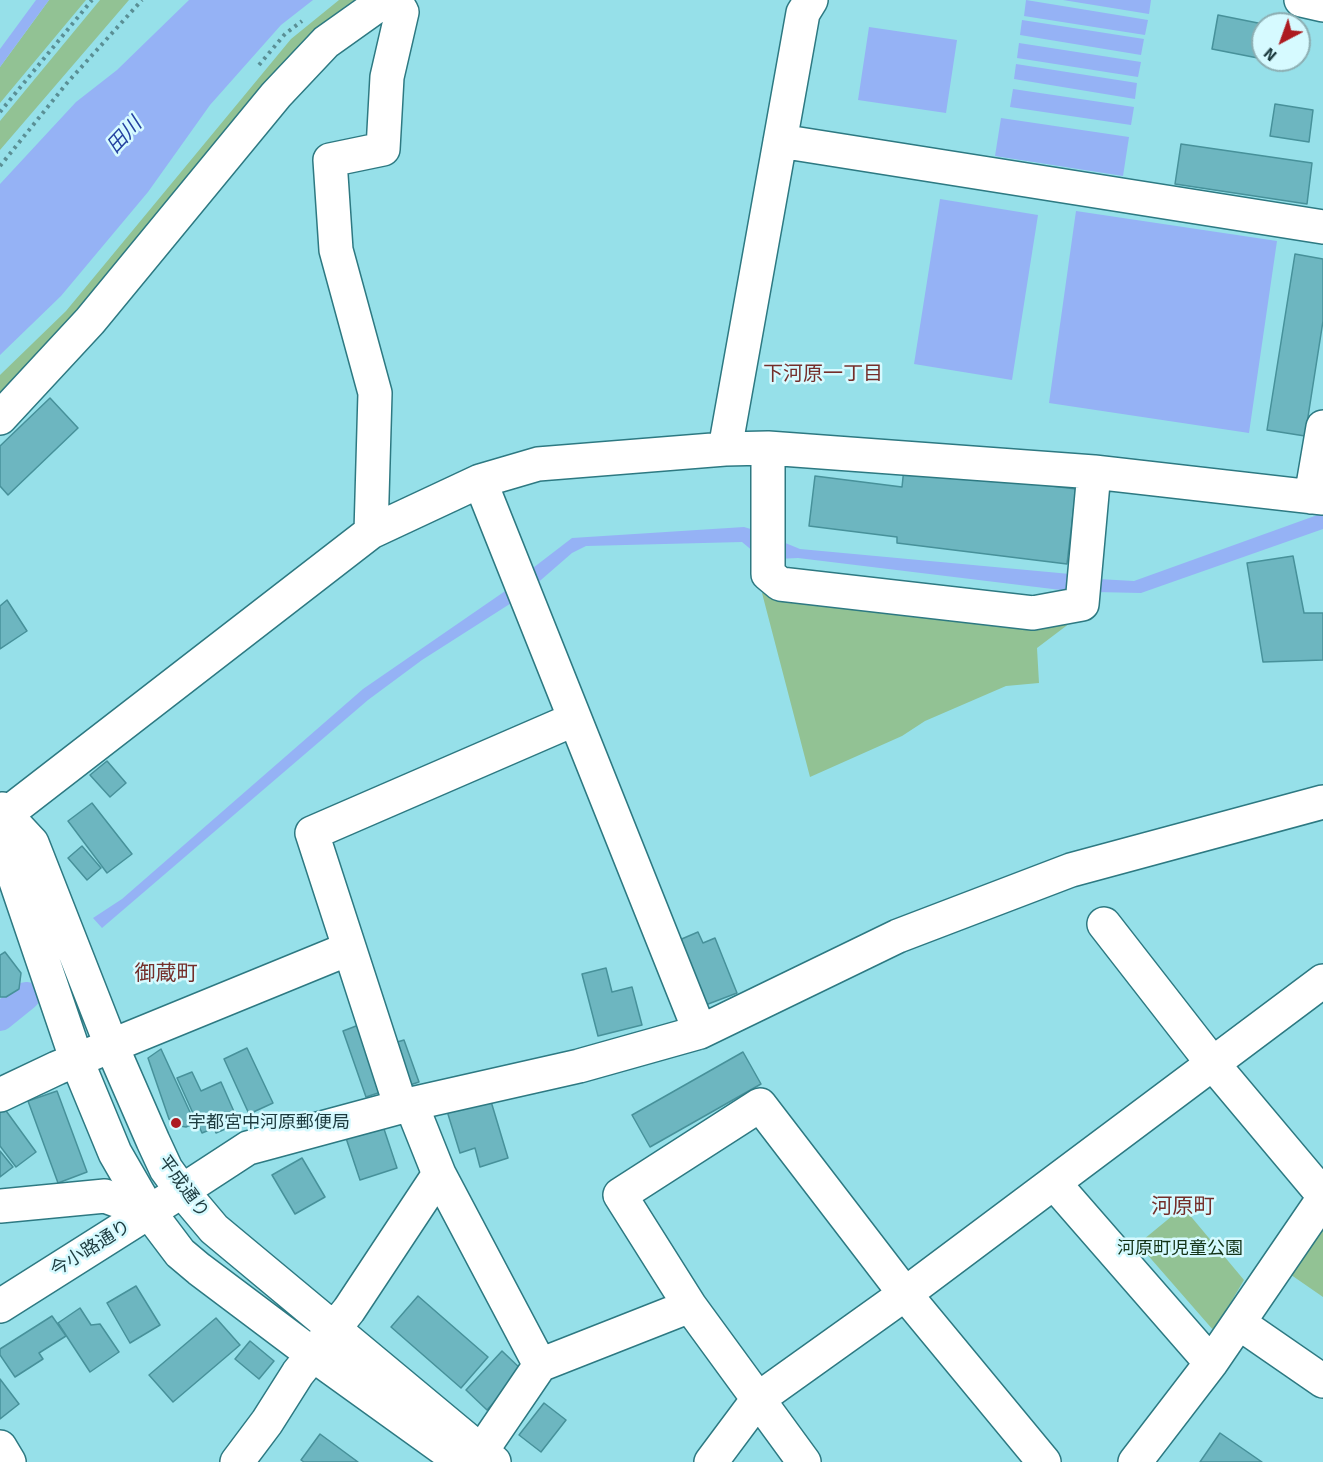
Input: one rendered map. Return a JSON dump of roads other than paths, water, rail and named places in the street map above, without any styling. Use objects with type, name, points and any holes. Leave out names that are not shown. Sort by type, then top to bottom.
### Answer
[{"type":"street","points":[[0,418],[90,321],[276,95],[326,42],[385,0]]},
{"type":"street","points":[[371,532],[375,393],[336,250],[330,160],[383,149],[387,77],[402,12],[395,0]]},
{"type":"street","points":[[725,448],[803,14],[811,0]]},
{"type":"street","points":[[1301,0],[1323,5]]},
{"type":"street","points":[[780,141],[1323,227]]},
{"type":"street","points":[[690,1306],[540,1365],[478,1459],[312,1354],[180,1253],[149,1212],[115,1153],[77,1061],[9,861],[2,810],[371,532],[480,481],[538,464],[725,448],[768,448],[1094,472],[1317,497],[1323,427]]},
{"type":"street","points":[[768,448],[768,574],[780,584],[1033,613],[1082,604],[1094,472]]},
{"type":"street","points":[[480,481],[700,1032]]},
{"type":"street","points":[[540,1365],[439,1174],[406,1105],[348,949],[312,833],[575,719]]},
{"type":"street","name":"今小路通り","points":[[0,1306],[248,1148],[406,1105],[579,1066],[700,1032],[898,936],[1071,870],[1323,802]]},
{"type":"street","name":"平成通り","points":[[2,810],[32,843],[112,1047],[162,1160],[182,1191],[214,1229],[333,1329],[478,1459]]},
{"type":"street","points":[[1104,924],[1213,1064],[1323,1197],[1239,1323],[1135,1462]]},
{"type":"street","points":[[0,1095],[348,949]]},
{"type":"street","points":[[711,1462],[758,1399],[1054,1184],[1323,981]]},
{"type":"street","points":[[804,1462],[690,1306],[620,1195],[760,1105],[905,1294],[1044,1462]]},
{"type":"street","points":[[237,1462],[267,1422],[312,1354],[349,1310],[439,1174]]},
{"type":"street","points":[[1054,1184],[1211,1362]]},
{"type":"street","points":[[0,1206],[105,1196],[149,1212]]},
{"type":"street","points":[[1239,1323],[1323,1381]]},
{"type":"street","points":[[0,1447],[9,1462]]},
{"type":"water","points":[[36,0],[49,0],[0,67],[0,49]]},
{"type":"water","name":"田川","points":[[189,0],[313,0],[281,25],[210,105],[148,192],[61,296],[0,355],[0,184],[76,102],[117,70]]},
{"type":"water","points":[[1026,0],[1148,20],[1145,35],[1024,16]]},
{"type":"water","points":[[1063,0],[1151,0],[1149,14]]},
{"type":"water","points":[[1022,20],[1144,39],[1141,55],[1020,35]]},
{"type":"water","points":[[869,27],[957,40],[946,113],[858,100]]},
{"type":"water","points":[[1019,43],[1141,62],[1138,77],[1017,58]]},
{"type":"water","points":[[1016,64],[1137,83],[1135,99],[1014,79]]},
{"type":"water","points":[[1013,89],[1134,107],[1131,125],[1010,107]]},
{"type":"water","points":[[1001,118],[1129,137],[1123,176],[995,156]]},
{"type":"water","points":[[940,199],[1038,215],[1012,380],[914,364]]},
{"type":"water","points":[[1076,211],[1277,241],[1249,433],[1049,403]]},
{"type":"water","points":[[1323,513],[1323,529],[1141,593],[1096,592],[1098,579],[1134,581]]},
{"type":"water","points":[[744,527],[754,530],[754,552],[742,542],[586,546],[572,553],[534,586],[529,571],[572,538]]},
{"type":"water","points":[[778,540],[800,549],[1070,574],[1069,591],[798,558],[777,559]]},
{"type":"water","points":[[511,587],[516,600],[422,660],[368,700],[102,928],[93,918],[122,899],[363,689]]},
{"type":"water","points":[[20,995],[25,1003],[0,1024],[0,1013]]},
{"type":"waterway","points":[[0,1017],[26,996]]},
{"type":"place","name":"宇都宮中河原郵便局","points":[[176,1123]]},
{"type":"district","name":"下河原一丁目","points":[[823,375]]},
{"type":"district","name":"御蔵町","points":[[166,974]]},
{"type":"district","name":"河原町","points":[[1183,1207]]},
{"type":"park label","name":"河原町児童公園","points":[[1180,1249]]}]
